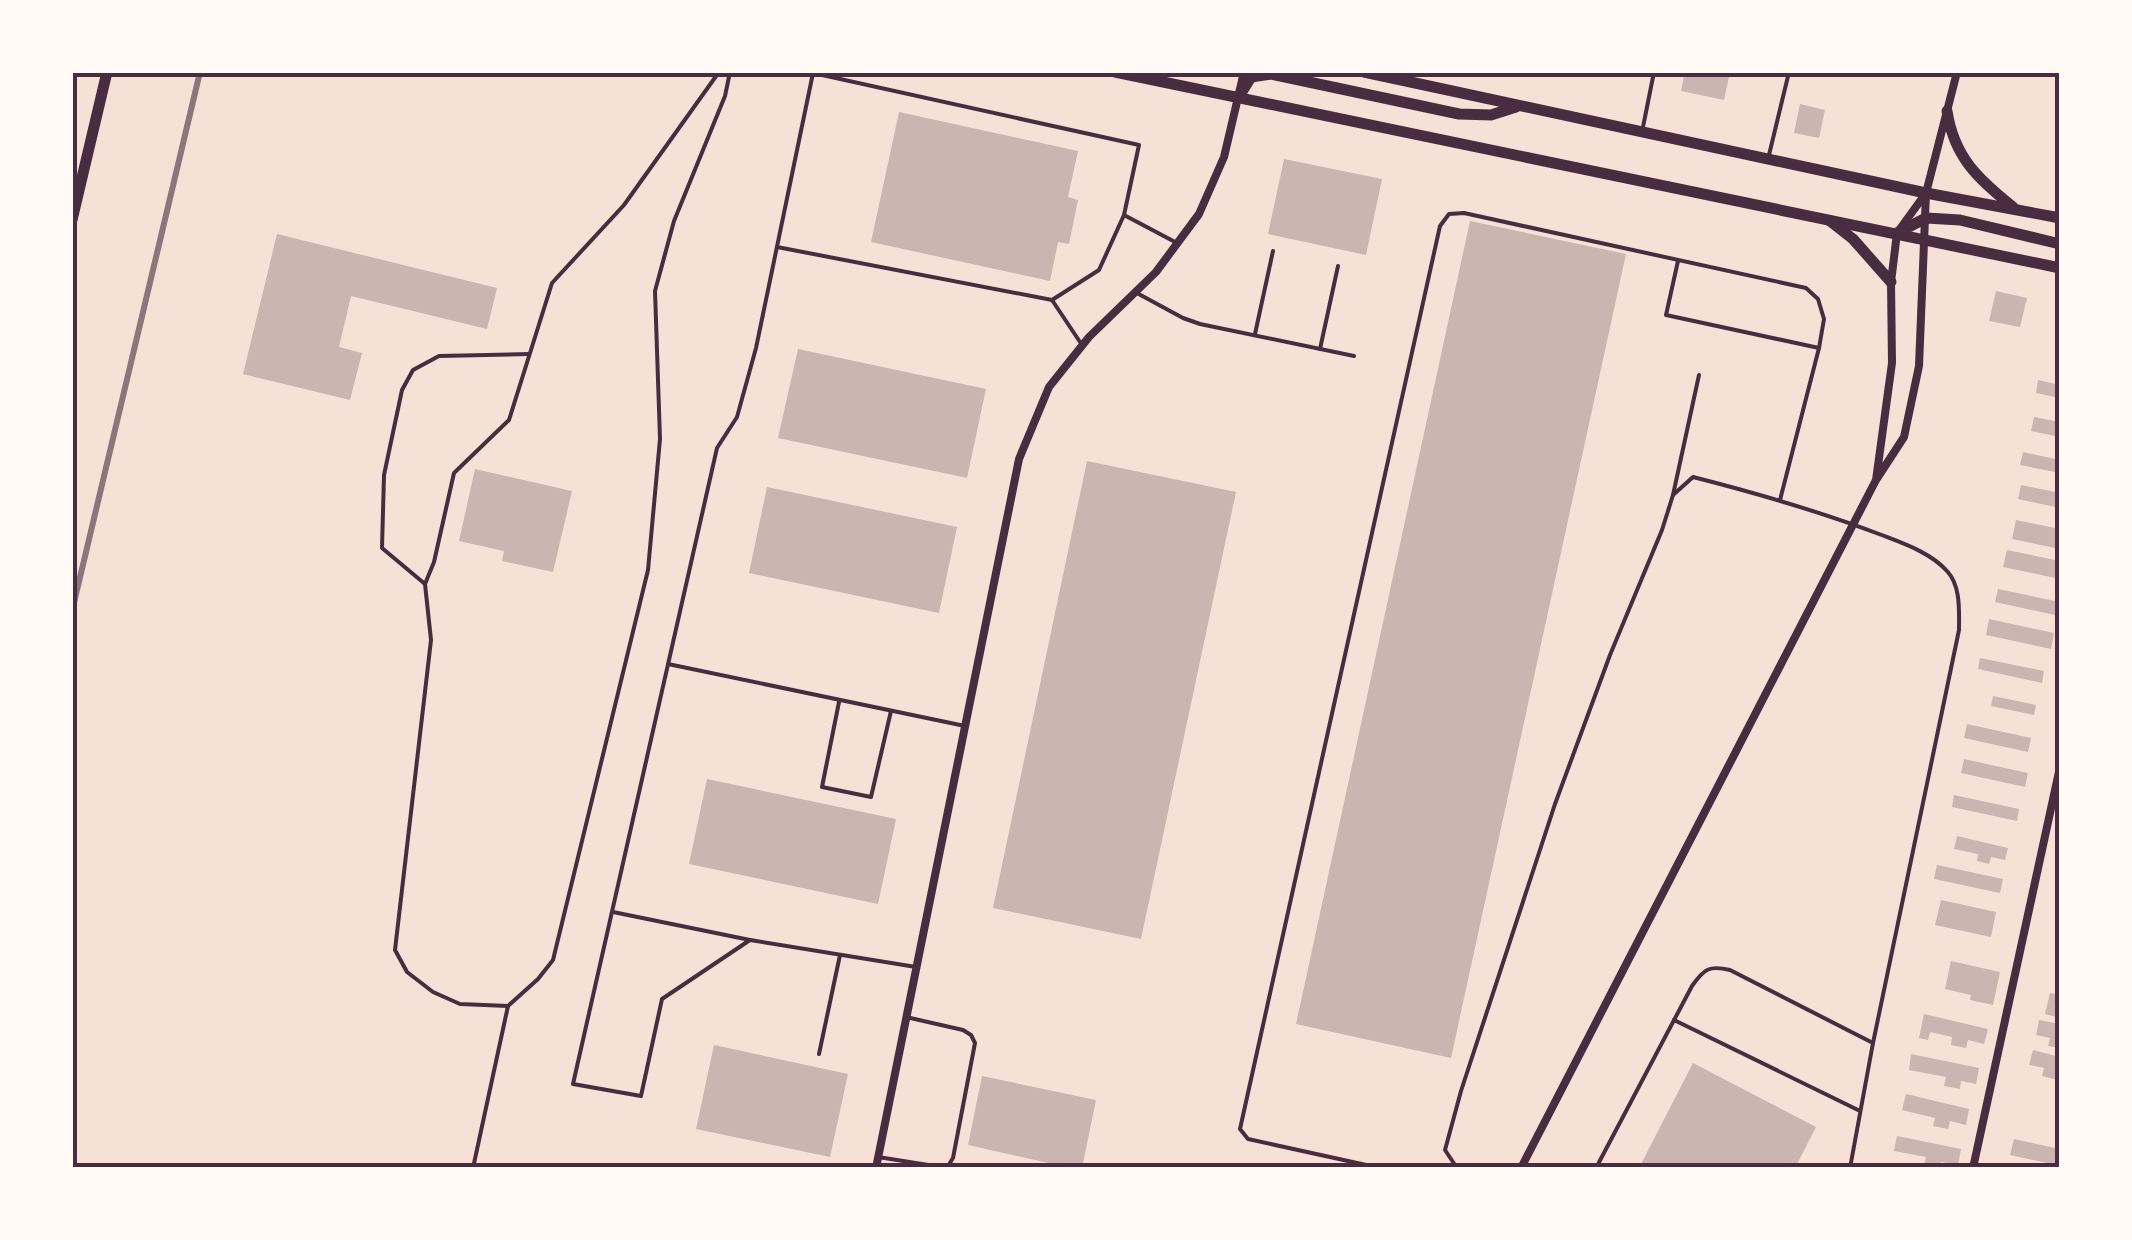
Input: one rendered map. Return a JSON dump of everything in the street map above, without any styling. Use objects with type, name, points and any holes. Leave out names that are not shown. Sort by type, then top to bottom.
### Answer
[{"type":"main road","points":[[72,220],[108,72]]},
{"type":"main road","points":[[1115,72],[2060,268]]},
{"type":"main road","points":[[1364,72],[1926,193],[2060,218]]},
{"type":"main road","points":[[1238,98],[1251,76],[1270,74],[1458,114],[1492,114],[1520,106]]},
{"type":"main road","points":[[1947,111],[1950,132],[1960,153],[1984,184],[2016,210]]},
{"type":"main road","points":[[1897,234],[1926,218],[1960,220],[2060,244]]},
{"type":"main road","points":[[1826,219],[1854,240],[1891,282]]},
{"type":"street","points":[[876,1168],[1019,459],[1049,387],[1082,345],[1156,272],[1199,214],[1224,157],[1244,72]]},
{"type":"street","points":[[1521,1168],[1876,480],[1904,437],[1919,366],[1926,193],[1957,72]]},
{"type":"street","points":[[1876,480],[1892,363],[1891,282],[1897,234],[1926,193]]},
{"type":"street","points":[[1974,1168],[2060,767]]},
{"type":"lane","points":[[508,1006],[460,1004],[433,992],[407,972],[395,950],[431,640],[425,584],[434,562],[454,473],[509,420],[552,283],[624,206],[719,72]]},
{"type":"lane","points":[[473,1168],[508,1006],[553,960],[632,644],[648,570],[660,438],[655,291],[674,221],[725,96],[730,72]]},
{"type":"lane","points":[[1642,132],[1654,72]]},
{"type":"lane","points":[[1768,159],[1789,72]]},
{"type":"lane","points":[[750,940],[662,999],[640,1096],[573,1084],[717,448],[737,417],[756,348],[813,73],[1138,145],[1124,215],[1099,270],[1052,300],[777,247]]},
{"type":"lane","points":[[1380,1168],[1248,1139],[1240,1130],[1440,226],[1449,214],[1464,213],[1806,288],[1818,299],[1824,319],[1780,500]]},
{"type":"lane","points":[[1124,215],[1177,243]]},
{"type":"lane","points":[[1256,334],[1274,251]]},
{"type":"lane","points":[[1678,261],[1666,316],[1819,348]]},
{"type":"lane","points":[[1320,348],[1338,266]]},
{"type":"lane","points":[[1135,292],[1184,318],[1354,356]]},
{"type":"lane","points":[[1052,300],[1082,345]]},
{"type":"lane","points":[[425,584],[382,548],[384,475],[402,390],[413,370],[439,356],[529,354]]},
{"type":"lane","points":[[1456,1168],[1445,1150],[1461,1091],[1555,804],[1662,530],[1699,375]]},
{"type":"lane","points":[[1673,495],[1694,477],[1854,524],[1916,549],[1948,572],[1959,599],[1959,630],[1850,1168]]},
{"type":"lane","points":[[668,664],[965,726]]},
{"type":"lane","points":[[840,700],[822,787],[871,797],[891,711]]},
{"type":"lane","points":[[612,912],[916,968]]},
{"type":"lane","points":[[818,1054],[840,955]]},
{"type":"lane","points":[[1596,1168],[1702,972],[1716,966],[1730,970],[1873,1043]]},
{"type":"lane","points":[[878,1157],[940,1167],[948,1166],[953,1158],[975,1042],[963,1030],[906,1017]]},
{"type":"lane","points":[[1674,1020],[1860,1111]]},
{"type":"building","points":[[1685,72],[1730,72],[1724,100],[1681,91]]},
{"type":"building","points":[[1800,104],[1825,110],[1819,138],[1794,133]]},
{"type":"building","points":[[899,112],[1078,151],[1068,197],[1078,200],[1069,244],[1058,242],[1050,281],[871,242]]},
{"type":"building","points":[[1284,159],[1382,179],[1366,255],[1268,234]]},
{"type":"building","points":[[1470,221],[1626,254],[1451,1058],[1296,1024]]},
{"type":"building","points":[[277,234],[497,288],[487,329],[351,296],[339,347],[362,353],[350,400],[243,374]]},
{"type":"building","points":[[1996,291],[2027,298],[2020,327],[1989,321]]},
{"type":"building","points":[[798,349],[986,389],[967,478],[778,438]]},
{"type":"building","points":[[2038,380],[2060,385],[2060,398],[2036,393]]},
{"type":"building","points":[[2034,417],[2060,422],[2060,437],[2031,431]]},
{"type":"building","points":[[2023,452],[2060,460],[2060,473],[2020,465]]},
{"type":"building","points":[[1087,461],[1236,492],[1141,939],[993,908]]},
{"type":"building","points":[[475,469],[572,491],[553,572],[502,561],[504,551],[459,541]]},
{"type":"building","points":[[2021,485],[2060,493],[2060,508],[2018,499]]},
{"type":"building","points":[[767,487],[957,527],[939,613],[749,573]]},
{"type":"building","points":[[2016,520],[2060,529],[2060,549],[2012,539]]},
{"type":"building","points":[[2007,550],[2060,561],[2060,579],[2003,567]]},
{"type":"building","points":[[1998,589],[2060,602],[2060,616],[1995,602]]},
{"type":"building","points":[[1989,619],[2054,633],[2051,649],[1986,635]]},
{"type":"building","points":[[1980,658],[2044,671],[2042,683],[1978,669]]},
{"type":"building","points":[[1993,696],[2036,705],[2034,715],[1991,706]]},
{"type":"building","points":[[1967,724],[2031,738],[2028,752],[1964,738]]},
{"type":"building","points":[[1964,759],[2028,773],[2025,787],[1961,773]]},
{"type":"building","points":[[707,779],[896,819],[878,904],[689,864]]},
{"type":"building","points":[[1954,795],[2019,809],[2017,821],[1952,807]]},
{"type":"building","points":[[1957,836],[2008,848],[2005,860],[1991,857],[1989,864],[1977,861],[1978,854],[1954,849]]},
{"type":"building","points":[[1937,865],[2003,879],[2000,893],[1934,879]]},
{"type":"building","points":[[1941,900],[1996,912],[1991,937],[1935,925]]},
{"type":"building","points":[[1951,961],[2000,972],[1993,1005],[1945,989]]},
{"type":"building","points":[[2050,993],[2060,995],[2060,1018],[2045,1014]]},
{"type":"building","points":[[1924,1014],[1988,1029],[1984,1044],[1968,1040],[1966,1048],[1951,1045],[1952,1037],[1930,1032],[1928,1040],[1919,1038]]},
{"type":"building","points":[[2039,1020],[2060,1024],[2060,1048],[2048,1046],[2050,1038],[2036,1035]]},
{"type":"building","points":[[714,1045],[848,1074],[830,1157],[696,1129]]},
{"type":"building","points":[[2033,1050],[2060,1057],[2058,1080],[2042,1076],[2044,1068],[2029,1065]]},
{"type":"building","points":[[1911,1054],[1979,1068],[1976,1084],[1961,1081],[1960,1089],[1944,1086],[1946,1077],[1909,1070]]},
{"type":"building","points":[[1693,1063],[1816,1127],[1795,1168],[1639,1168]]},
{"type":"building","points":[[982,1076],[1096,1100],[1082,1168],[968,1145]]},
{"type":"building","points":[[1906,1094],[1969,1109],[1966,1125],[1950,1121],[1948,1129],[1933,1126],[1935,1118],[1902,1110]]},
{"type":"building","points":[[1897,1136],[1961,1149],[1958,1165],[1941,1162],[1940,1168],[1924,1167],[1926,1157],[1894,1151]]},
{"type":"building","points":[[2014,1139],[2060,1149],[2060,1168],[2010,1155]]},
{"type":"railway","points":[[72,611],[200,72]]}]
